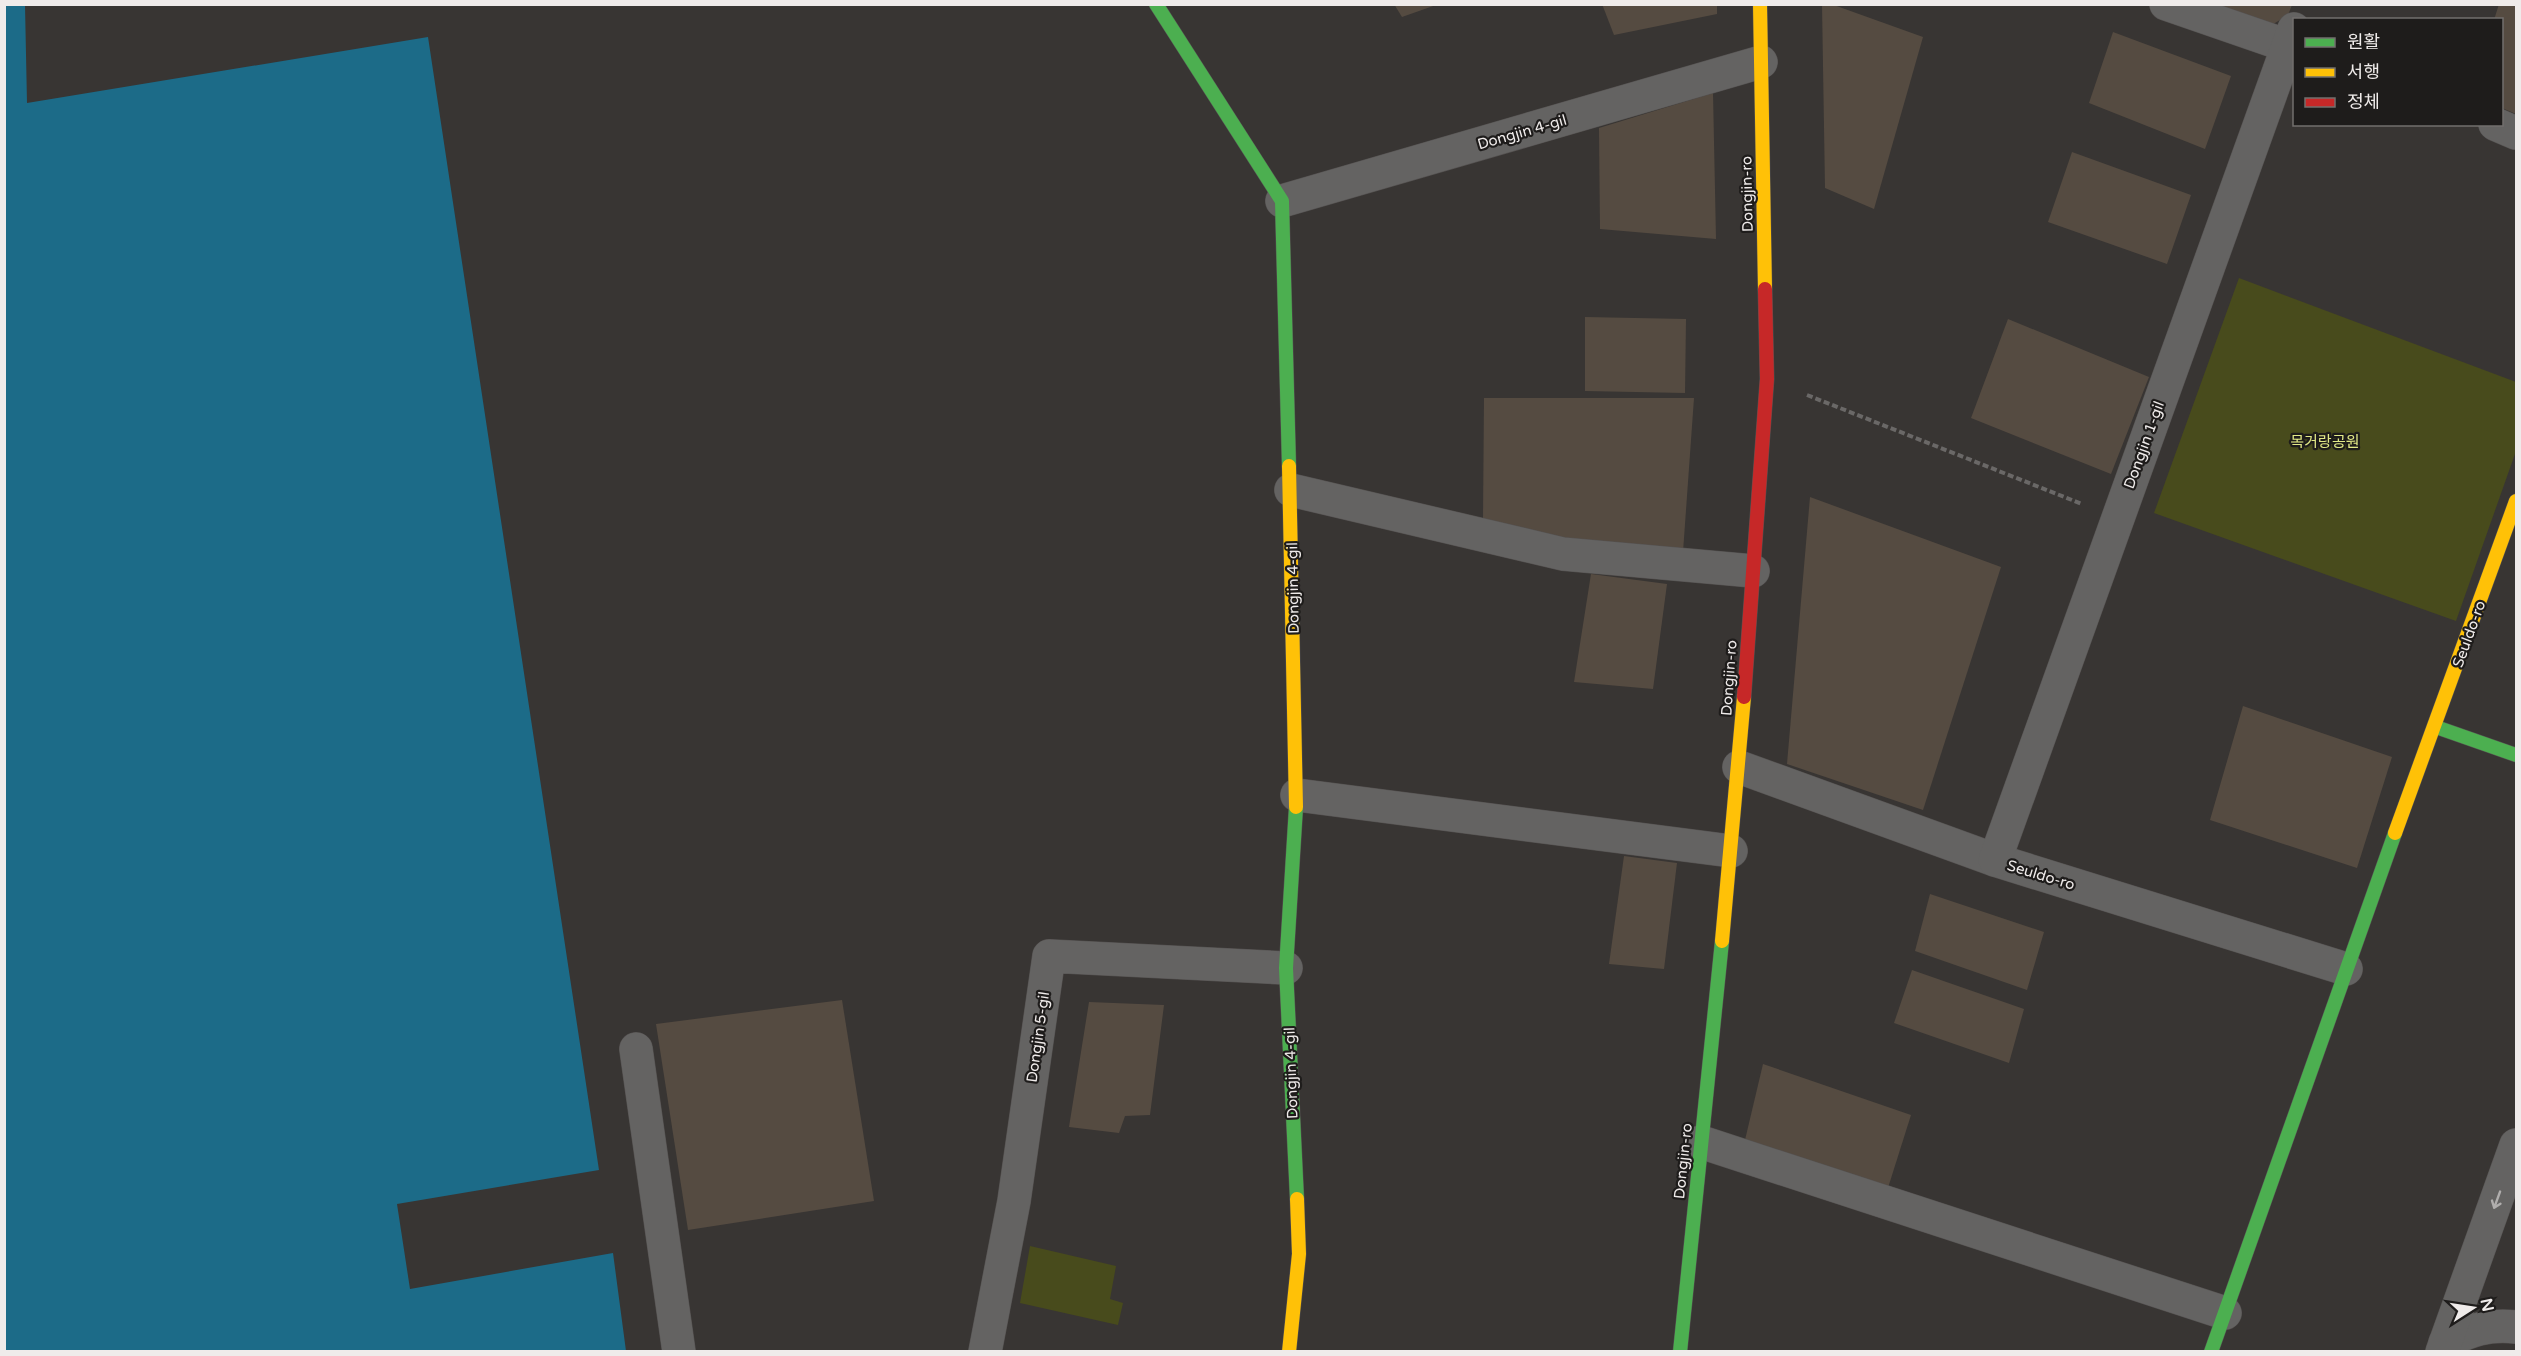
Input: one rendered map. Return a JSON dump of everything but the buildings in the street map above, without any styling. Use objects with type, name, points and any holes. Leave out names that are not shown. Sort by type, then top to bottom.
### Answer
[{"type":"street","points":[[1156,4],[1282,201]]},
{"type":"street","name":"Dongjin-ro","points":[[1680,1352],[1740,767],[1767,379],[1760,4]]},
{"type":"street","points":[[2166,4],[2293,36]]},
{"type":"street","name":"Dongjin 1-gil","points":[[1995,860],[2293,39]]},
{"type":"street","name":"Dongjin 4-gil","points":[[1289,1352],[1299,1254],[1286,968],[1297,795],[1282,201],[1761,62]]},
{"type":"street","points":[[2500,126],[2517,133]]},
{"type":"street","points":[[1291,490],[1563,554],[1753,572]]},
{"type":"street","name":"Seuldo-ro","points":[[2211,1352],[2346,969],[2517,501]]},
{"type":"street","points":[[2436,727],[2517,756]]},
{"type":"street","name":"Seuldo-ro","points":[[1740,767],[1995,860],[2346,969]]},
{"type":"street","points":[[1297,795],[1731,851]]},
{"type":"street","name":"Dongjin 5-gil","points":[[985,1352],[1014,1201],[1049,956],[1286,968]]},
{"type":"street","points":[[636,1048],[679,1352]]},
{"type":"street","points":[[1701,1142],[2225,1313]]},
{"type":"street","points":[[2443,1347],[2517,1144]]},
{"type":"street","points":[[2443,1347],[2472,1329],[2495,1325],[2517,1327]]},
{"type":"path","points":[[1767,379],[2118,518]]},
{"type":"green space","name":"목거랑공원","points":[[2239,278],[2516,382],[2516,451],[2456,621],[2154,513]]},
{"type":"green space","points":[[1030,1246],[1116,1266],[1110,1299],[1123,1303],[1118,1325],[1020,1303]]},
{"type":"water","points":[[5,4],[25,5],[27,103],[428,37],[599,1170],[397,1204],[410,1289],[613,1253],[626,1351],[5,1351]]},
{"type":"traffic: fast","points":[[1156,4],[1282,201],[1289,466]]},
{"type":"traffic: fast","points":[[2436,727],[2516,755]]},
{"type":"traffic: fast","points":[[1296,807],[1286,968],[1297,1199]]},
{"type":"traffic: fast","points":[[2211,1352],[2395,833]]},
{"type":"traffic: fast","points":[[1680,1352],[1722,941]]},
{"type":"traffic: slow","points":[[1760,4],[1765,289]]},
{"type":"traffic: slow","points":[[1289,466],[1296,807]]},
{"type":"traffic: slow","points":[[2395,833],[2516,501]]},
{"type":"traffic: slow","points":[[1722,941],[1744,697]]},
{"type":"traffic: slow","points":[[1289,1352],[1299,1254],[1297,1199]]},
{"type":"traffic: jam","points":[[1744,697],[1767,379],[1765,289]]}]
